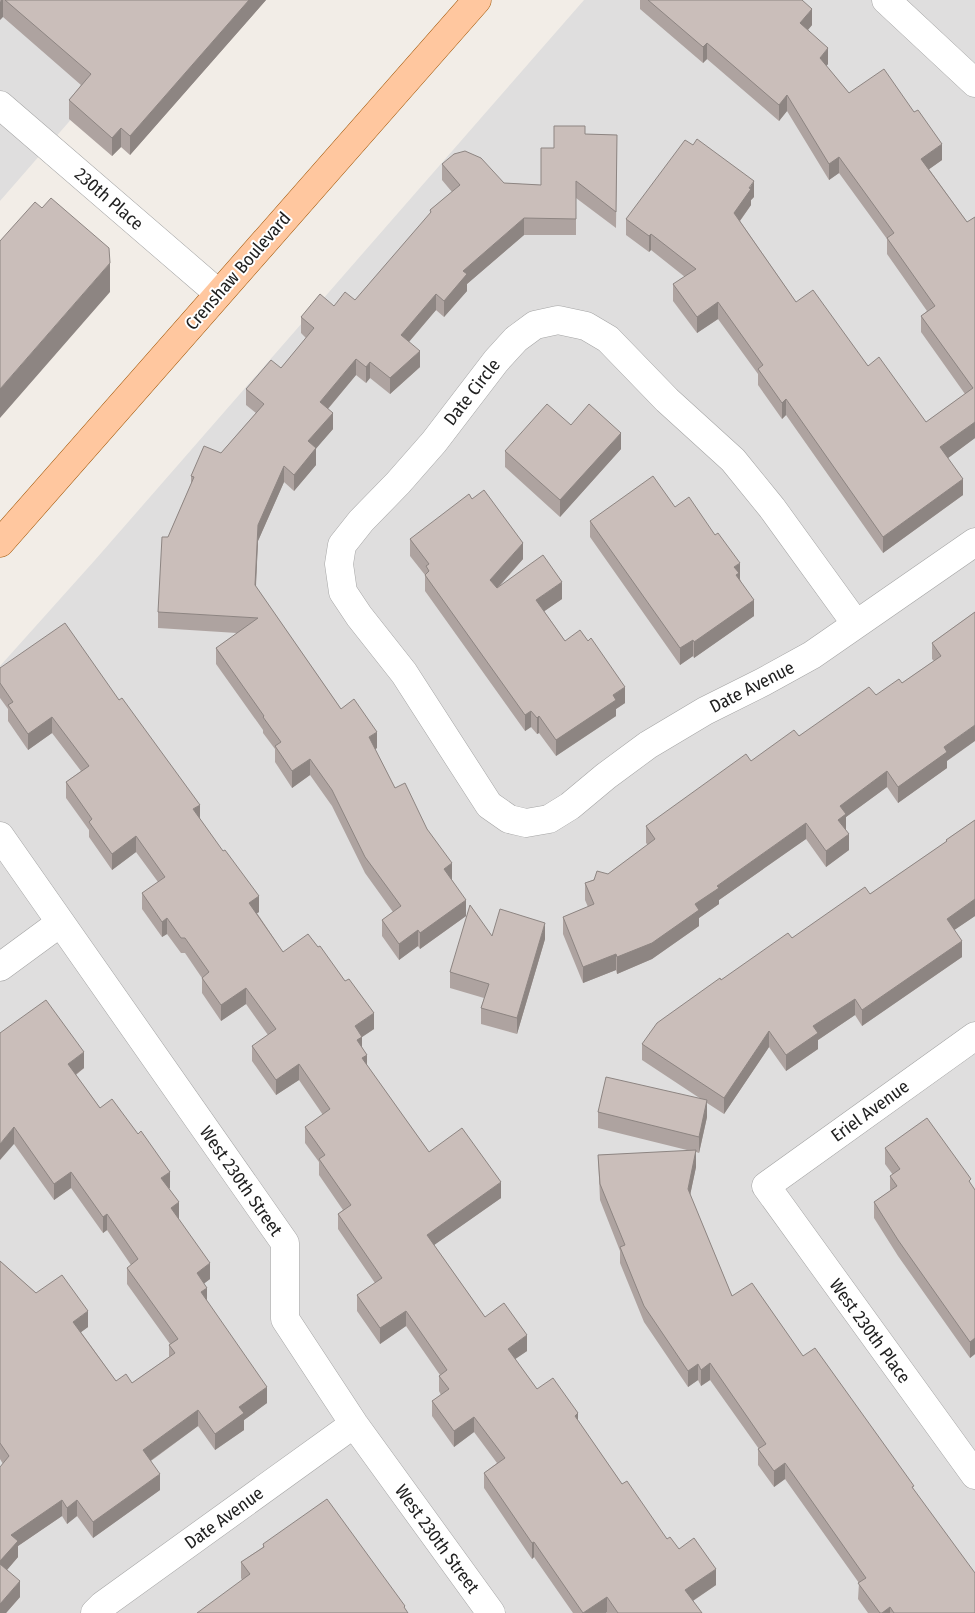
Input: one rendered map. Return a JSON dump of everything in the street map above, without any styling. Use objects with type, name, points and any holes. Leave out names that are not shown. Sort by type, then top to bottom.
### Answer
[{"type":"main road","name":"Crenshaw Boulevard","points":[[0,543],[473,1]]},
{"type":"street","points":[[886,0],[975,83]]},
{"type":"street","name":"230th Place","points":[[0,105],[218,293]]},
{"type":"street","name":"Date Circle","points":[[526,823],[509,819],[489,805],[404,673],[359,616],[344,592],[339,564],[342,545],[361,521],[434,442],[496,361],[516,339],[535,325],[558,320],[586,326],[608,339],[667,400],[733,460],[772,508],[856,624]]},
{"type":"street","name":"Date Avenue","points":[[526,823],[549,819],[570,806],[648,745],[705,711],[812,655],[975,542]]},
{"type":"street","name":"West 230th Street","points":[[0,836],[285,1243],[285,1319],[354,1424],[491,1613]]},
{"type":"street","points":[[0,967],[60,923]]},
{"type":"street","name":"Eriel Avenue","points":[[766,1186],[975,1036]]},
{"type":"street","name":"West 230th Place","points":[[766,1186],[975,1475]]},
{"type":"street","name":"Date Avenue","points":[[95,1613],[103,1604],[354,1424]]},
{"type":"shaded area","points":[[0,0],[175,0],[0,201]]},
{"type":"shaded area","points":[[584,0],[975,0],[975,1613],[0,1613],[0,666],[95,560]]},
{"type":"building","points":[[5,0],[249,0],[130,136],[121,128],[112,138],[69,100],[91,74]]},
{"type":"building","points":[[648,0],[802,0],[812,9],[800,23],[828,48],[820,58],[849,93],[884,69],[914,112],[918,110],[942,144],[921,159],[967,222],[975,217],[975,422],[940,447],[963,479],[883,537],[786,399],[782,403],[758,369],[763,365],[718,302],[697,317],[673,284],[696,269],[651,234],[649,236],[626,219],[685,140],[693,145],[697,139],[754,181],[749,188],[751,189],[734,213],[796,302],[813,290],[868,366],[879,357],[926,422],[973,388],[921,316],[935,306],[887,238],[894,233],[839,157],[829,164],[787,95],[779,105],[707,43],[703,47]]},
{"type":"building","points":[[554,126],[585,126],[585,134],[617,135],[616,212],[576,181],[576,219],[524,218],[463,271],[467,274],[444,301],[436,294],[401,335],[420,351],[390,378],[370,362],[366,367],[356,359],[320,402],[333,413],[308,441],[316,448],[294,475],[284,466],[258,525],[255,585],[341,709],[354,699],[377,732],[369,737],[395,788],[405,783],[427,829],[452,863],[444,869],[466,900],[420,933],[418,930],[399,944],[382,920],[401,906],[365,857],[332,790],[310,759],[292,771],[275,746],[281,742],[216,648],[258,618],[158,612],[162,537],[168,537],[194,477],[191,476],[204,446],[221,453],[264,404],[246,389],[271,360],[281,368],[314,328],[301,317],[320,294],[334,306],[345,292],[355,300],[431,212],[430,210],[460,185],[442,164],[454,154],[465,151],[481,158],[504,183],[541,185],[541,148],[554,148]]},
{"type":"building","points":[[51,198],[109,248],[110,263],[0,389],[0,241],[35,202],[42,208]]},
{"type":"building","points":[[547,404],[571,425],[589,404],[621,433],[560,500],[505,451]]},
{"type":"building","points":[[653,476],[675,507],[689,497],[715,535],[718,533],[740,563],[734,567],[739,573],[736,575],[754,600],[694,642],[693,640],[680,648],[590,521]]},
{"type":"building","points":[[484,490],[523,543],[490,580],[497,588],[543,555],[562,582],[536,600],[565,641],[580,630],[588,641],[591,638],[625,687],[613,695],[616,700],[556,740],[539,716],[537,718],[531,711],[525,715],[425,575],[429,571],[426,566],[429,564],[410,539],[469,494],[472,499]]},
{"type":"building","points":[[975,612],[975,725],[944,747],[947,752],[898,787],[887,771],[840,806],[846,814],[838,820],[849,834],[826,851],[806,823],[717,886],[719,888],[695,904],[699,910],[652,943],[617,957],[616,954],[583,967],[563,917],[594,904],[585,883],[594,880],[597,871],[608,874],[655,839],[646,826],[746,754],[751,761],[794,730],[799,736],[869,687],[876,695],[899,679],[902,683],[941,656],[932,643]]},
{"type":"building","points":[[65,623],[119,700],[122,698],[200,805],[193,809],[259,896],[249,903],[283,952],[308,934],[318,947],[320,946],[345,981],[349,979],[374,1013],[355,1026],[362,1037],[357,1040],[367,1055],[362,1058],[429,1152],[462,1128],[501,1182],[427,1235],[485,1317],[504,1303],[527,1335],[508,1349],[537,1389],[553,1378],[578,1413],[575,1416],[622,1484],[627,1481],[667,1539],[670,1537],[679,1549],[694,1538],[716,1569],[685,1590],[702,1613],[618,1613],[607,1597],[583,1613],[484,1473],[505,1458],[474,1417],[454,1431],[432,1401],[449,1389],[439,1376],[447,1370],[406,1311],[380,1328],[357,1295],[382,1278],[338,1214],[351,1205],[319,1159],[325,1155],[305,1127],[330,1109],[299,1064],[276,1080],[252,1046],[276,1029],[246,988],[221,1005],[202,978],[209,972],[185,938],[181,938],[167,918],[162,922],[142,893],[165,877],[136,836],[112,854],[89,822],[92,819],[66,782],[89,766],[52,717],[28,734],[8,705],[13,702],[0,683],[0,668]]},
{"type":"building","points":[[975,820],[975,899],[947,919],[962,941],[862,1010],[855,999],[813,1026],[818,1033],[786,1055],[769,1031],[724,1098],[642,1044],[657,1023],[720,978],[721,980],[788,933],[792,938],[865,887],[870,894]]},
{"type":"building","points":[[470,905],[492,936],[500,909],[545,923],[517,1018],[481,1008],[489,984],[450,972]]},
{"type":"building","points":[[46,1000],[84,1052],[68,1064],[100,1108],[112,1099],[138,1134],[141,1131],[170,1172],[161,1178],[179,1202],[171,1208],[210,1263],[197,1273],[207,1288],[201,1292],[267,1387],[239,1407],[244,1413],[215,1434],[198,1410],[143,1450],[160,1474],[93,1522],[77,1500],[67,1508],[62,1500],[11,1535],[18,1541],[0,1561],[0,1467],[9,1456],[0,1443],[0,1261],[36,1293],[62,1275],[88,1311],[73,1322],[116,1381],[126,1374],[132,1383],[175,1353],[169,1345],[178,1339],[127,1268],[138,1259],[107,1214],[103,1217],[71,1172],[54,1184],[14,1127],[0,1144],[0,1033]]},
{"type":"building","points":[[606,1077],[707,1100],[699,1137],[598,1112]]},
{"type":"building","points":[[927,1118],[971,1179],[969,1181],[975,1190],[975,1338],[970,1342],[898,1240],[874,1202],[897,1186],[890,1176],[900,1169],[885,1148]]},
{"type":"building","points":[[696,1150],[688,1189],[732,1296],[752,1283],[803,1356],[815,1348],[914,1486],[912,1487],[975,1573],[975,1613],[894,1613],[890,1607],[880,1613],[858,1583],[866,1578],[785,1463],[774,1471],[758,1449],[766,1444],[710,1363],[701,1370],[698,1364],[688,1371],[644,1306],[620,1247],[625,1245],[600,1184],[598,1155]]},
{"type":"building","points":[[327,1499],[405,1606],[408,1613],[197,1613],[250,1574],[241,1562],[264,1547],[263,1544]]},
{"type":"building","points":[[0,1564],[20,1581],[0,1604]]}]
